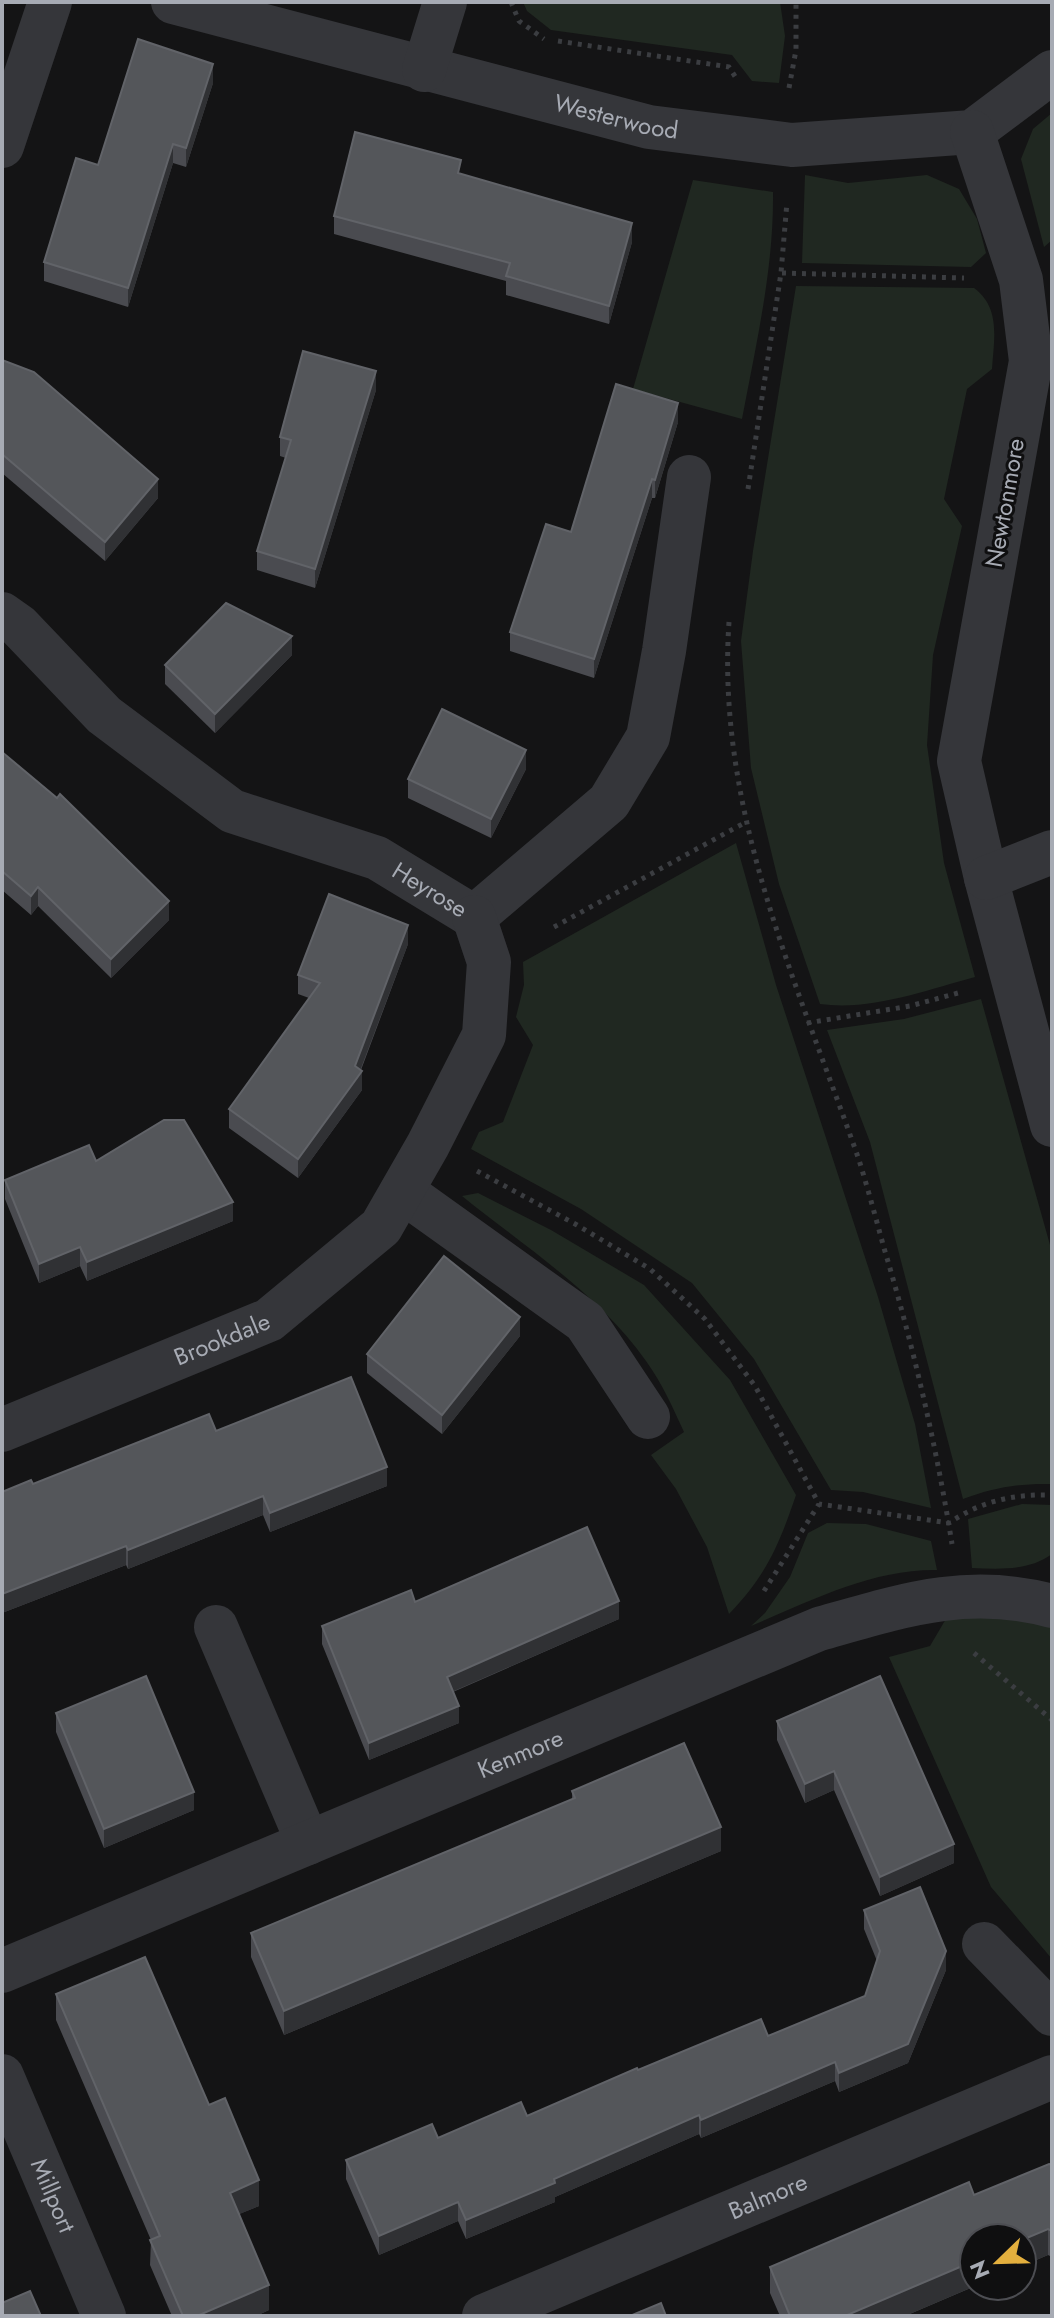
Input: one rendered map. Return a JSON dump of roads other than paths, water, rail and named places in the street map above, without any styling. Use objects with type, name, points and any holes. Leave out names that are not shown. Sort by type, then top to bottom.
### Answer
[{"type":"street","points":[[2,146],[50,2]]},
{"type":"street","name":"Westerwood","points":[[173,2],[649,127],[792,145],[972,132]]},
{"type":"street","points":[[424,70],[445,2]]},
{"type":"street","points":[[972,132],[1052,72]]},
{"type":"street","name":"Newtonmore","points":[[972,132],[1021,280],[1041,363],[959,761],[986,878],[1052,1125]]},
{"type":"street","name":"Heyrose","points":[[2,614],[19,626],[104,715],[232,811],[377,858],[474,917],[609,802],[648,737],[664,651],[689,477]]},
{"type":"street","points":[[986,878],[1052,852]]},
{"type":"street","name":"Brookdale","points":[[2,1430],[269,1320],[381,1227],[428,1145],[484,1035],[489,962],[474,917]]},
{"type":"street","points":[[402,1191],[585,1322],[648,1417]]},
{"type":"street","name":"Kenmore","points":[[2,1971],[819,1629],[914,1602],[960,1595],[1033,1601],[1052,1606]]},
{"type":"street","points":[[216,1627],[308,1843]]},
{"type":"street","points":[[984,1944],[1052,2014]]},
{"type":"street","name":"Millport","points":[[2,2076],[104,2316]]},
{"type":"street","name":"Balmore","points":[[484,2316],[1052,2077]]}]
